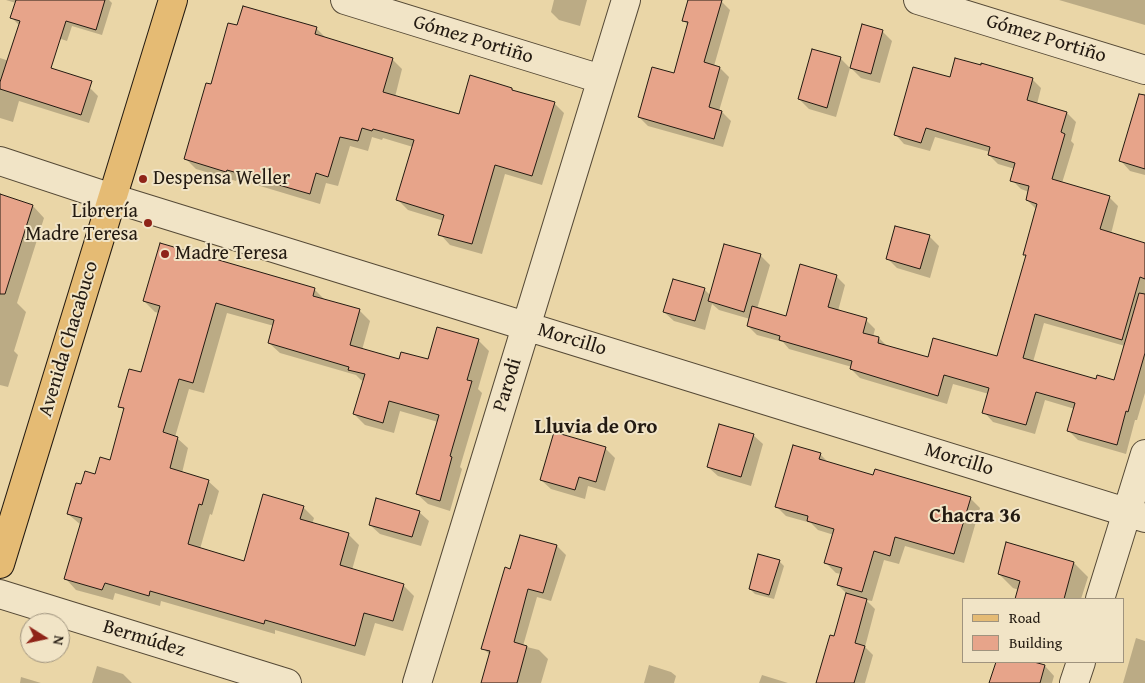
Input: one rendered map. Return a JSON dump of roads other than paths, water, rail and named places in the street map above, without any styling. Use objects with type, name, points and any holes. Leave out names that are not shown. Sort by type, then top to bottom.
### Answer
[{"type":"main road","name":"Avenida Chacabuco","points":[[0,564],[173,0]]},
{"type":"street","name":"Gómez Portiño","points":[[344,0],[601,80]]},
{"type":"street","name":"Parodi","points":[[417,683],[626,0]]},
{"type":"street","name":"Gómez Portiño","points":[[918,0],[1145,70]]},
{"type":"street","name":"Morcillo","points":[[0,161],[112,198],[1136,515]]},
{"type":"street","points":[[1100,598],[1136,515],[1145,454]]},
{"type":"street","name":"Bermúdez","points":[[0,594],[288,683]]},
{"type":"street","points":[[1074,683],[1081,663]]},
{"type":"place","name":"Despensa Weller","points":[[143,179]]},
{"type":"place","name":"Librería Madre Teresa","points":[[148,223]]},
{"type":"place","name":"Madre Teresa","points":[[165,254]]},
{"type":"district","name":"Lluvia de Oro","points":[[596,428]]},
{"type":"district","name":"Chacra 36","points":[[975,517]]}]
